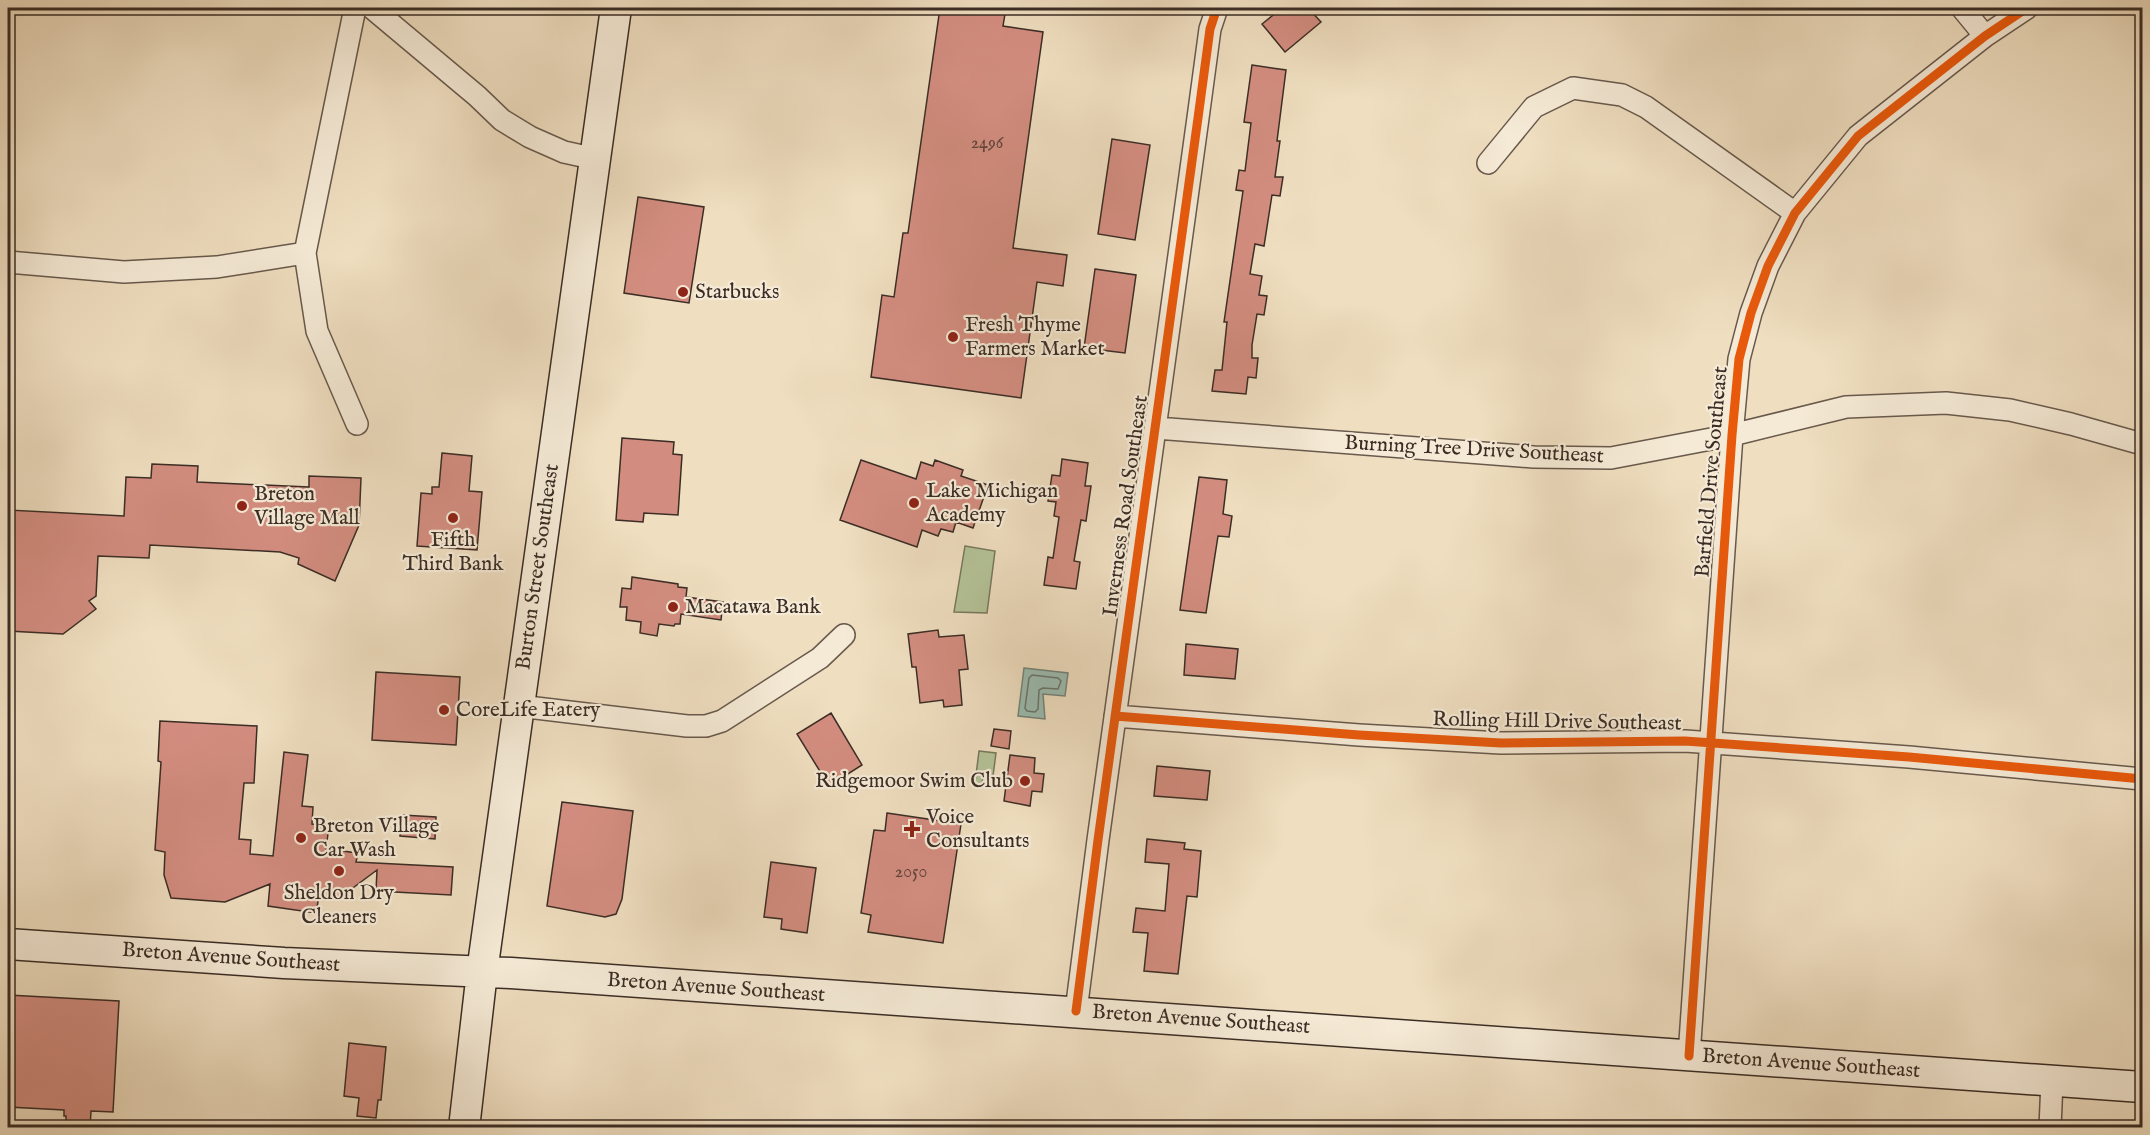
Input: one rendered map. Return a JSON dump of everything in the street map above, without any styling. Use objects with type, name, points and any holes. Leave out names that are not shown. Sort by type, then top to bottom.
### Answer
[{"type":"main road","name":"Burton Street Southeast","points":[[464,1128],[482,972],[616,8]]},
{"type":"main road","name":"Breton Avenue Southeast","points":[[8,944],[1076,1011],[2142,1087]]},
{"type":"street","points":[[355,8],[305,253],[317,331],[357,424]]},
{"type":"street","points":[[372,8],[477,96],[502,120],[530,137],[564,152],[596,159]]},
{"type":"street","name":"Inverness Road Southeast","points":[[1076,1011],[1209,40],[1217,8]]},
{"type":"street","points":[[1962,8],[1985,36]]},
{"type":"street","name":"Barfield Drive Southeast","points":[[1689,1056],[1732,435],[1739,359],[1751,313],[1768,266],[1795,213],[1858,136],[1985,36],[2027,8]]},
{"type":"street","points":[[1488,163],[1534,107],[1573,88],[1622,94],[1646,107],[1795,213]]},
{"type":"street","points":[[8,262],[124,272],[217,267],[305,253]]},
{"type":"street","name":"Burning Tree Drive Southeast","points":[[1156,428],[1534,457],[1611,458],[1732,435],[1846,407],[1946,403],[2020,412],[2142,444]]},
{"type":"street","points":[[519,706],[679,726],[714,725],[820,658],[844,634]]},
{"type":"street","name":"Rolling Hill Drive Southeast","points":[[1115,716],[1359,735],[1501,743],[1685,741],[1909,757],[2142,779]]},
{"type":"street","points":[[2050,1128],[2052,1081]]},
{"type":"green space","points":[[965,546],[995,551],[987,613],[954,612]]},
{"type":"green space","points":[[979,751],[996,753],[993,776],[983,776],[982,785],[975,783]]},
{"type":"water","points":[[1024,668],[1068,673],[1065,696],[1043,694],[1045,719],[1018,716]]},
{"type":"building","points":[[940,8],[1006,8],[1003,26],[1043,32],[1013,248],[1067,255],[1063,286],[1037,282],[1021,398],[871,377],[882,295],[894,297],[903,233],[908,233]]},
{"type":"building","points":[[1282,8],[1308,8],[1321,22],[1285,52],[1262,24]]},
{"type":"building","points":[[1252,65],[1286,70],[1275,177],[1283,177],[1280,196],[1272,195],[1264,246],[1255,244],[1250,274],[1262,276],[1259,295],[1267,296],[1264,315],[1257,314],[1252,345],[1252,358],[1258,358],[1256,378],[1248,377],[1246,394],[1212,391],[1215,370],[1222,370],[1227,322],[1224,322],[1243,191],[1236,190],[1239,170],[1245,171],[1251,123],[1244,122]]},
{"type":"building","points":[[1112,139],[1150,145],[1135,240],[1098,234]]},
{"type":"building","points":[[638,197],[704,207],[689,303],[624,293]]},
{"type":"building","points":[[1095,269],[1136,275],[1125,353],[1084,348]]},
{"type":"building","points":[[622,438],[674,442],[673,454],[682,455],[678,515],[644,513],[643,522],[616,520]]},
{"type":"building","points":[[442,453],[472,456],[469,491],[482,492],[477,550],[417,546],[421,493],[432,494],[432,487],[439,487]]},
{"type":"building","points":[[1062,459],[1088,463],[1085,486],[1091,486],[1086,521],[1081,520],[1074,561],[1080,562],[1076,589],[1044,585],[1048,557],[1053,558],[1059,517],[1054,516],[1056,502],[1048,501],[1052,475],[1060,476]]},
{"type":"building","name":"Lake Michigan Academy","points":[[861,460],[916,479],[921,462],[933,466],[935,460],[963,470],[961,476],[988,485],[973,528],[956,522],[953,532],[941,529],[938,536],[922,530],[917,547],[840,520]]},
{"type":"building","name":"Breton Village Mall","points":[[152,464],[198,466],[197,482],[309,487],[309,476],[361,478],[359,525],[335,581],[298,564],[299,558],[280,552],[150,545],[149,558],[98,556],[96,596],[89,601],[96,609],[63,634],[8,631],[8,510],[124,516],[126,477],[151,478]]},
{"type":"building","points":[[1199,477],[1227,480],[1223,514],[1232,516],[1229,537],[1218,536],[1206,613],[1180,610]]},
{"type":"building","name":"Macatawa Bank","points":[[632,577],[678,584],[678,587],[687,588],[686,597],[723,602],[721,620],[681,614],[680,624],[674,626],[659,624],[657,636],[640,633],[641,622],[626,620],[627,607],[620,607],[622,588],[631,589]]},
{"type":"building","points":[[938,630],[939,637],[964,635],[968,669],[959,670],[962,705],[944,707],[943,700],[920,703],[916,667],[912,667],[908,634]]},
{"type":"building","points":[[1186,644],[1238,649],[1235,679],[1184,675]]},
{"type":"building","points":[[376,672],[460,677],[456,745],[372,740]]},
{"type":"building","points":[[831,713],[862,765],[829,786],[797,734]]},
{"type":"building","points":[[160,721],[257,726],[254,783],[244,783],[239,839],[251,840],[250,854],[273,856],[284,752],[308,755],[302,806],[313,807],[312,824],[329,826],[326,849],[358,853],[356,862],[453,867],[451,895],[376,891],[377,870],[338,899],[319,896],[316,913],[268,906],[270,884],[225,902],[171,898],[164,875],[165,852],[155,850],[161,762],[158,761]]},
{"type":"building","points":[[994,729],[1011,731],[1009,749],[991,746]]},
{"type":"building","name":"Ridgemoor Swim Club","points":[[1010,755],[1035,758],[1034,773],[1044,774],[1042,792],[1032,791],[1030,806],[1004,801]]},
{"type":"building","points":[[1157,766],[1210,771],[1207,800],[1154,796]]},
{"type":"building","points":[[562,802],[633,811],[622,899],[616,914],[605,917],[547,906]]},
{"type":"building","points":[[887,813],[961,824],[943,943],[868,932],[871,915],[861,913],[874,830],[885,831]]},
{"type":"building","points":[[402,815],[436,817],[435,839],[400,836]]},
{"type":"building","points":[[1147,839],[1185,843],[1184,849],[1201,851],[1197,897],[1187,896],[1178,974],[1144,971],[1148,933],[1133,932],[1136,908],[1165,911],[1169,864],[1145,862]]},
{"type":"building","points":[[771,862],[816,868],[807,933],[781,929],[782,919],[764,917]]},
{"type":"building","points":[[8,995],[119,1001],[113,1112],[91,1111],[90,1128],[66,1128],[64,1110],[8,1107]]},
{"type":"building","points":[[349,1043],[386,1047],[381,1100],[378,1100],[376,1118],[357,1116],[359,1098],[344,1096]]},
{"type":"cycle path","points":[[1076,1011],[1210,29],[1217,8]]},
{"type":"cycle path","points":[[1689,1056],[1732,435],[1739,359],[1751,313],[1768,266],[1795,213],[1858,136],[1985,36],[2027,8]]},
{"type":"cycle path","points":[[1115,716],[1359,735],[1501,743],[1685,741],[1909,757],[2142,779]]},
{"type":"place","name":"Starbucks","points":[[683,292]]},
{"type":"place","name":"Fresh Thyme Farmers Market","points":[[953,337]]},
{"type":"place","name":"Lake Michigan Academy","points":[[914,503]]},
{"type":"place","name":"Breton Village Mall","points":[[242,506]]},
{"type":"place","name":"Fifth Third Bank","points":[[453,518]]},
{"type":"place","name":"Macatawa Bank","points":[[673,607]]},
{"type":"place","name":"CoreLife Eatery","points":[[444,710]]},
{"type":"place","name":"Ridgemoor Swim Club","points":[[1025,781]]},
{"type":"place","name":"Voice Consultants","points":[[912,829]]},
{"type":"place","name":"Breton Village Car Wash","points":[[301,838]]},
{"type":"place","name":"Sheldon Dry Cleaners","points":[[339,871]]}]
